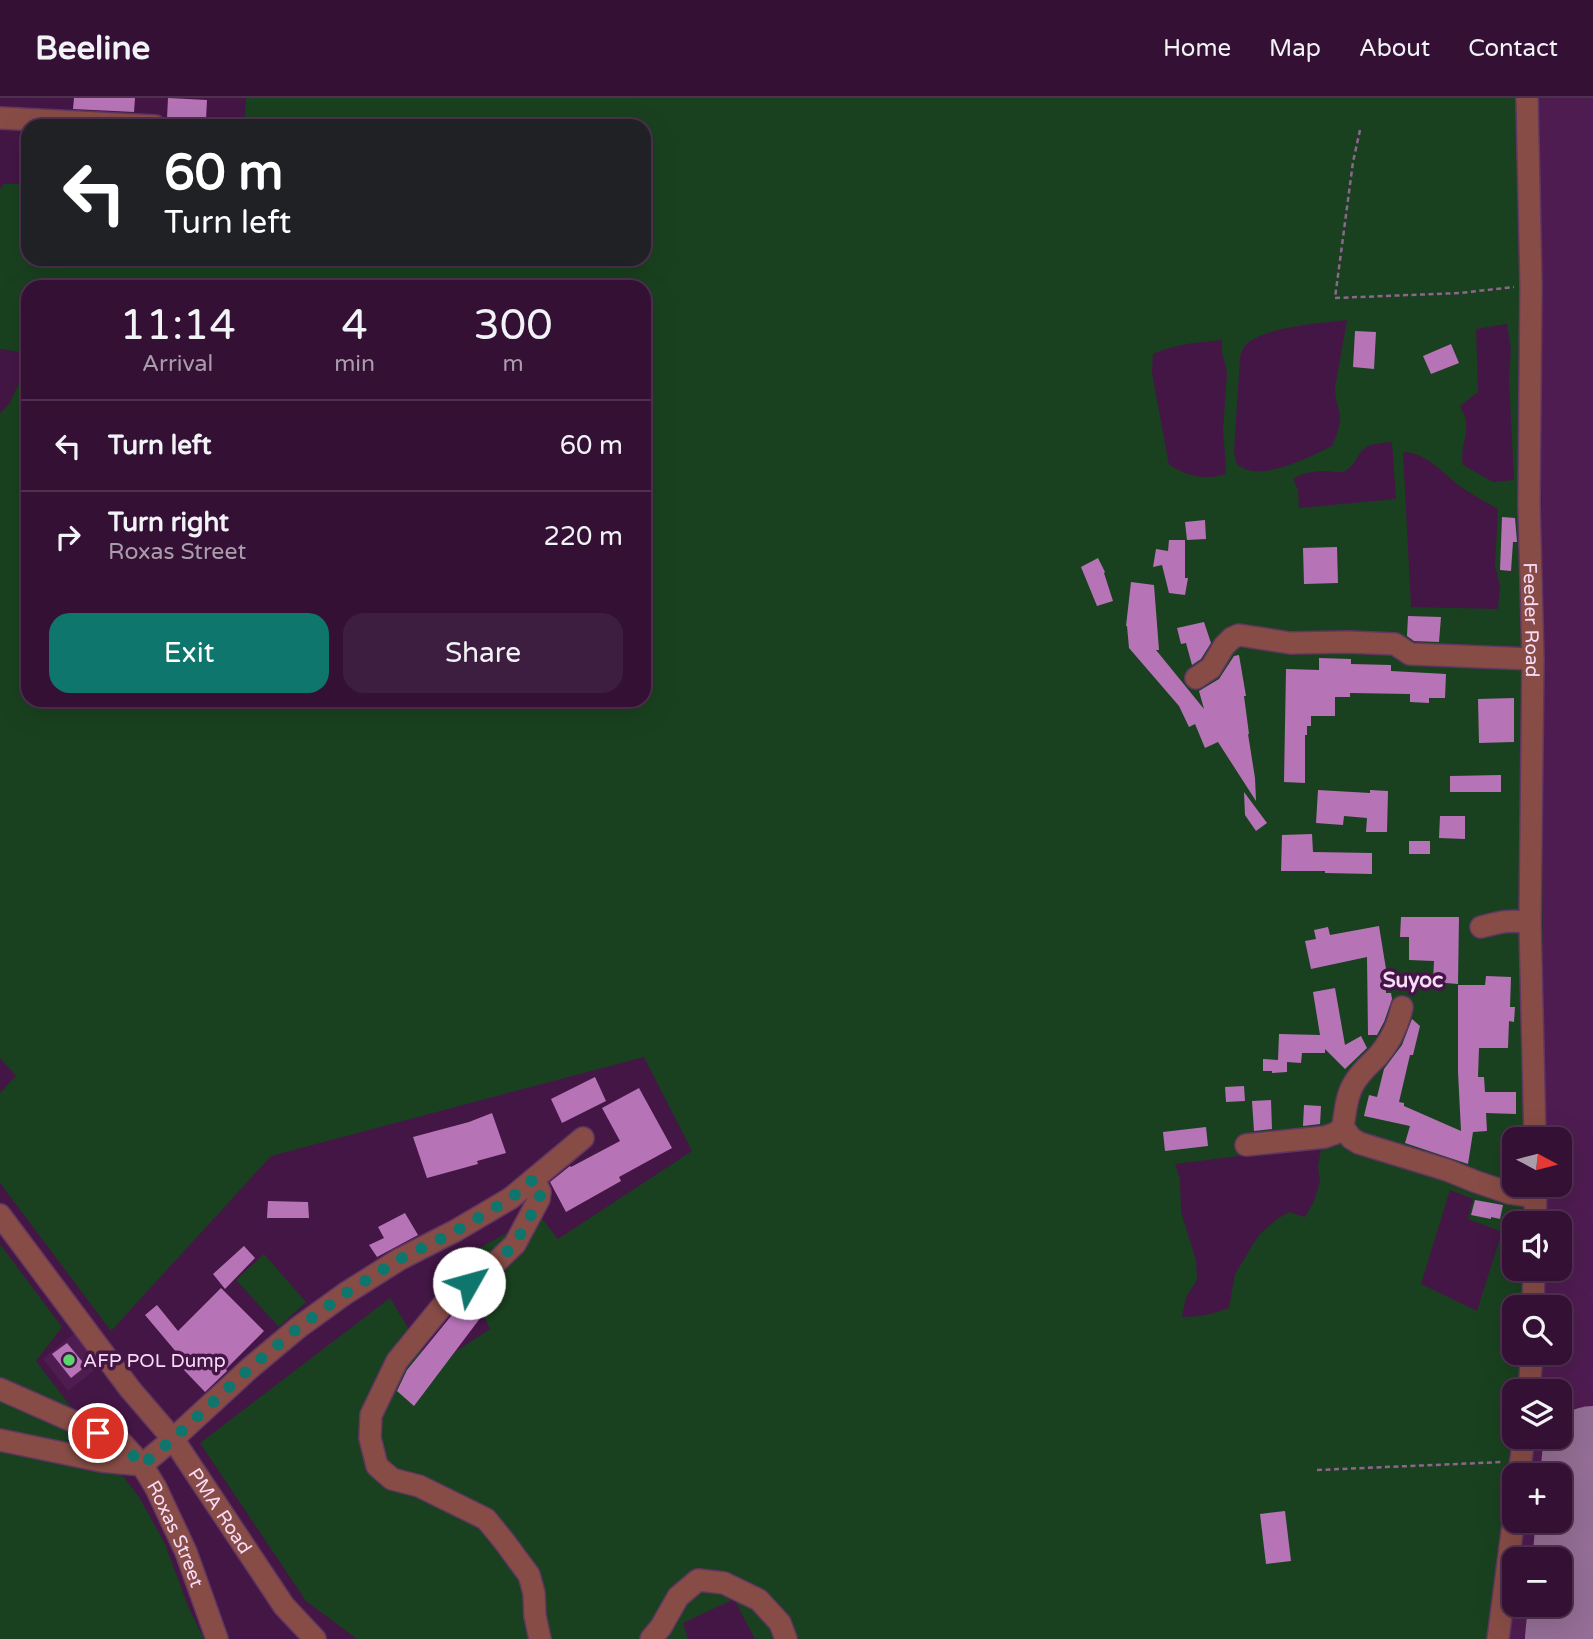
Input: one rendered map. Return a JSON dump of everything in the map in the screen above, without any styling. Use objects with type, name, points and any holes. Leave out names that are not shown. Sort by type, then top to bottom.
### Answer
[{"type":"street","name":"Feeder Road","points":[[1527,98],[1531,285],[1529,504],[1533,659],[1530,923],[1535,1127]]},
{"type":"street","points":[[0,117],[34,119]]},
{"type":"street","points":[[1196,678],[1211,668],[1231,638],[1240,635],[1290,643],[1348,642],[1395,645],[1410,654],[1533,659]]},
{"type":"street","points":[[1481,927],[1503,921],[1518,920],[1530,923]]},
{"type":"street","points":[[1402,1007],[1393,1036],[1352,1086],[1343,1128],[1359,1143],[1447,1170],[1502,1191]]},
{"type":"street","points":[[1246,1145],[1325,1137],[1343,1128]]},
{"type":"street","points":[[0,1440],[101,1461],[142,1465],[299,1327],[400,1259],[456,1231],[511,1198],[583,1138]]},
{"type":"street","points":[[534,1179],[540,1199],[515,1244],[491,1267],[447,1300],[397,1361],[371,1415],[370,1438],[377,1466],[392,1479],[419,1486],[486,1519],[529,1575],[540,1639]]},
{"type":"street","name":"PMA Road","points":[[0,1215],[130,1389],[173,1439],[284,1606],[315,1639]]},
{"type":"street","name":"Roxas Street","points":[[0,1390],[122,1443],[142,1465],[156,1488],[186,1552],[217,1639]]},
{"type":"street","points":[[1498,1639],[1512,1533]]},
{"type":"street","points":[[651,1639],[678,1597],[698,1580],[724,1583],[759,1600],[780,1623],[786,1639]]},
{"type":"path","points":[[1360,131],[1335,298],[1460,293],[1531,285]]},
{"type":"path","points":[[1317,1470],[1502,1468]]},
{"type":"shaded area","points":[[1537,98],[1593,98],[1593,1639],[1507,1639],[1510,1617],[1572,1617],[1572,1547],[1520,1547],[1521,1533],[1572,1533],[1572,1463],[1532,1463],[1533,1449],[1572,1449],[1572,1379],[1539,1379],[1539,1365],[1572,1365],[1572,1295],[1542,1295],[1543,1281],[1572,1281],[1572,1211],[1544,1211],[1545,1197],[1572,1197],[1572,1127],[1543,1127],[1541,295]]},
{"type":"shaded area","points":[[75,1333],[101,1365],[68,1391],[43,1359]]},
{"type":"green space","points":[[246,98],[1537,98],[1541,295],[1543,1127],[1502,1127],[1502,1197],[1545,1197],[1544,1211],[1502,1211],[1502,1232],[1502,1281],[1543,1281],[1542,1295],[1502,1295],[1502,1365],[1539,1365],[1539,1379],[1502,1379],[1502,1449],[1533,1449],[1532,1463],[1502,1463],[1502,1533],[1513,1533],[1512,1547],[1502,1547],[1502,1617],[1508,1617],[1507,1639],[755,1639],[734,1599],[683,1623],[688,1639],[357,1639],[306,1601],[200,1443],[390,1298],[432,1367],[490,1329],[458,1260],[539,1215],[558,1239],[692,1151],[644,1057],[271,1156],[111,1331],[0,1183],[0,1093],[16,1076],[0,1058],[0,413],[9,404],[21,379],[21,707],[651,707],[651,280],[21,280],[21,352],[0,349],[0,189],[4,184],[21,184],[21,266],[651,266],[651,119],[244,119]],"holes":[[[1347,320],[1335,388],[1340,415],[1332,446],[1273,469],[1251,471],[1237,465],[1234,452],[1240,357],[1251,340],[1276,330]],[[1507,324],[1511,349],[1509,379],[1514,480],[1493,482],[1463,465],[1466,423],[1460,406],[1478,392],[1476,329]],[[1222,340],[1227,372],[1223,431],[1225,474],[1210,477],[1190,475],[1169,465],[1152,373],[1153,354],[1178,346]],[[1392,442],[1396,499],[1299,508],[1298,490],[1293,479],[1312,472],[1342,472],[1349,468],[1368,446]],[[1403,452],[1428,460],[1464,489],[1498,509],[1495,565],[1500,586],[1498,609],[1411,607]],[[1303,1148],[1321,1149],[1318,1166],[1320,1182],[1305,1217],[1289,1212],[1260,1234],[1235,1274],[1229,1308],[1200,1316],[1182,1317],[1186,1297],[1197,1280],[1196,1260],[1181,1212],[1180,1179],[1175,1164]],[[1450,1190],[1473,1199],[1468,1219],[1502,1232],[1477,1311],[1421,1284]]]},
{"type":"green space","points":[[0,1244],[62,1327],[36,1361],[139,1497],[165,1544],[188,1606],[204,1639],[0,1639]]},
{"type":"green space","points":[[264,1254],[306,1302],[279,1327],[236,1280]]},
{"type":"building","points":[[74,98],[135,98],[134,112],[73,109]]},
{"type":"building","points":[[168,98],[207,100],[206,119],[167,118]]},
{"type":"building","points":[[1355,331],[1376,332],[1374,369],[1353,367]]},
{"type":"building","points":[[1451,344],[1459,363],[1431,374],[1423,356]]},
{"type":"building","points":[[1502,517],[1515,518],[1517,542],[1513,542],[1511,571],[1500,570]]},
{"type":"building","points":[[1205,520],[1206,539],[1187,540],[1185,522]]},
{"type":"building","points":[[1169,540],[1185,540],[1185,578],[1188,578],[1185,595],[1169,593],[1162,565],[1153,567],[1156,549],[1168,551]]},
{"type":"building","points":[[1337,547],[1338,583],[1304,584],[1303,548]]},
{"type":"building","points":[[1098,558],[1113,601],[1097,606],[1081,567]]},
{"type":"building","points":[[1131,582],[1154,585],[1159,650],[1156,650],[1204,709],[1199,691],[1219,679],[1234,656],[1239,655],[1246,696],[1256,801],[1218,742],[1205,748],[1195,724],[1189,727],[1179,706],[1129,648],[1126,626]]},
{"type":"building","points":[[1408,616],[1441,617],[1439,642],[1414,641],[1407,636]]},
{"type":"building","points":[[1204,622],[1211,643],[1201,659],[1192,665],[1186,643],[1181,644],[1177,628]]},
{"type":"building","points":[[1319,658],[1351,659],[1351,664],[1391,665],[1391,671],[1446,674],[1445,698],[1429,698],[1429,703],[1410,702],[1410,694],[1350,693],[1350,697],[1335,697],[1335,716],[1311,716],[1311,726],[1307,726],[1305,783],[1284,782],[1286,669],[1319,670]]},
{"type":"building","points":[[1514,698],[1514,742],[1479,743],[1478,699]]},
{"type":"building","points":[[1501,775],[1501,792],[1450,792],[1450,776]]},
{"type":"building","points":[[1318,790],[1370,793],[1370,790],[1388,791],[1387,832],[1366,832],[1367,818],[1344,816],[1343,825],[1316,823]]},
{"type":"building","points":[[1244,792],[1267,823],[1256,831],[1245,815]]},
{"type":"building","points":[[1440,816],[1465,816],[1465,839],[1439,838]]},
{"type":"building","points":[[1312,834],[1313,852],[1372,853],[1372,874],[1281,871],[1282,835]]},
{"type":"building","points":[[1409,841],[1430,841],[1430,854],[1409,854]]},
{"type":"building","points":[[1401,917],[1459,917],[1458,984],[1433,982],[1434,961],[1409,960],[1409,937],[1400,937]]},
{"type":"building","points":[[1379,926],[1386,969],[1386,993],[1391,993],[1392,999],[1377,1035],[1368,1035],[1367,957],[1311,969],[1305,941],[1316,939],[1314,930],[1328,927],[1330,935]]},
{"type":"building","points":[[1486,976],[1511,977],[1510,1007],[1515,1007],[1514,1022],[1509,1021],[1508,1048],[1479,1048],[1478,1077],[1484,1077],[1485,1092],[1516,1092],[1516,1114],[1486,1113],[1487,1131],[1473,1132],[1468,1164],[1405,1143],[1410,1126],[1364,1116],[1369,1095],[1377,1097],[1384,1069],[1402,1045],[1412,1019],[1420,1026],[1399,1102],[1461,1131],[1458,985],[1485,985]]},
{"type":"building","points":[[1335,988],[1345,1045],[1361,1036],[1367,1048],[1345,1069],[1325,1049],[1325,1053],[1302,1053],[1301,1063],[1287,1062],[1287,1072],[1263,1071],[1263,1059],[1278,1060],[1279,1034],[1320,1035],[1313,992]]},
{"type":"building","points":[[595,1077],[606,1101],[562,1123],[551,1099]]},
{"type":"building","points":[[1244,1086],[1245,1101],[1226,1102],[1225,1087]]},
{"type":"building","points":[[639,1088],[672,1148],[619,1177],[621,1181],[566,1212],[550,1182],[570,1166],[620,1141],[602,1108]]},
{"type":"building","points":[[1271,1100],[1272,1129],[1254,1131],[1252,1101]]},
{"type":"building","points":[[1304,1105],[1321,1106],[1320,1124],[1303,1126]]},
{"type":"building","points":[[492,1113],[506,1153],[427,1178],[413,1137]]},
{"type":"building","points":[[1206,1127],[1208,1146],[1165,1151],[1163,1132]]},
{"type":"building","points":[[1475,1200],[1503,1205],[1500,1219],[1471,1215]]},
{"type":"building","points":[[268,1201],[308,1202],[309,1218],[267,1218]]},
{"type":"building","points":[[405,1213],[418,1235],[377,1257],[369,1245],[384,1238],[378,1227]]},
{"type":"building","points":[[244,1246],[255,1258],[225,1289],[213,1274]]},
{"type":"building","points":[[221,1288],[264,1331],[205,1392],[184,1370],[188,1366],[145,1315],[157,1305],[178,1331]]},
{"type":"building","points":[[465,1303],[481,1317],[414,1406],[397,1391],[407,1370],[456,1310]]},
{"type":"building","name":"AFP POL Dump","points":[[67,1343],[86,1366],[71,1378],[52,1354]]},
{"type":"building","points":[[1285,1511],[1291,1561],[1266,1564],[1260,1514]]},
{"type":"runway","points":[[1576,1639],[1593,1457]]},
{"type":"place","name":"AFP POL Dump","points":[[69,1360]]},
{"type":"district","name":"Suyoc","points":[[1413,980]]},
{"type":"route","points":[[98,1433],[122,1443],[142,1465],[299,1327],[400,1259],[456,1231],[511,1198],[534,1179],[540,1199],[515,1244],[469,1283]]}]
